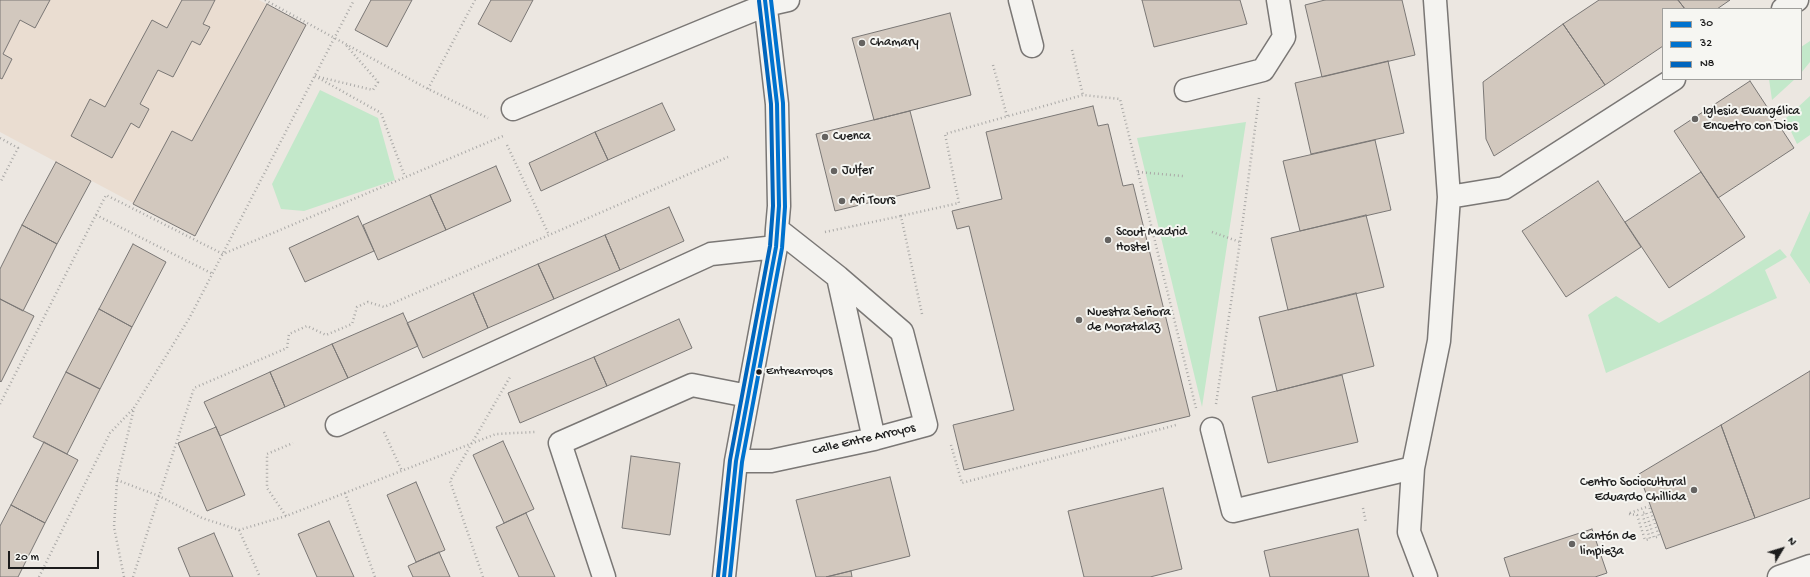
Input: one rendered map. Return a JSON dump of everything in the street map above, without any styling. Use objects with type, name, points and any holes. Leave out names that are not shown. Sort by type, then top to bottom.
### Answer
[{"type":"street","points":[[513,110],[765,3],[788,0]]},
{"type":"street","points":[[1020,0],[1032,46]]},
{"type":"street","points":[[1186,90],[1263,70],[1284,37],[1278,0]]},
{"type":"street","points":[[1426,577],[1409,532],[1414,468],[1439,342],[1448,197],[1435,0]]},
{"type":"street","points":[[1785,8],[1797,0]]},
{"type":"street","points":[[724,577],[736,461],[776,238],[779,206],[777,104],[765,3]]},
{"type":"street","points":[[1448,197],[1504,188],[1672,80]]},
{"type":"street","points":[[337,425],[711,254],[776,238]]},
{"type":"street","name":"Calle Entre Arroyos","points":[[736,461],[772,461],[874,439],[926,425],[902,332],[838,277],[776,238]]},
{"type":"street","points":[[838,277],[874,439]]},
{"type":"street","points":[[604,577],[560,443],[692,385],[748,396]]},
{"type":"street","points":[[1212,429],[1233,511],[1414,468]]},
{"type":"street","points":[[1779,577],[1810,566]]},
{"type":"path","points":[[265,0],[428,90],[491,120]]},
{"type":"path","points":[[39,577],[110,433],[134,408],[190,318],[354,0]]},
{"type":"path","points":[[428,90],[475,0]]},
{"type":"path","points":[[315,76],[373,90],[378,82],[344,43]]},
{"type":"path","points":[[1072,50],[1083,95]]},
{"type":"path","points":[[993,65],[1007,116]]},
{"type":"path","points":[[1215,406],[1240,242],[1263,70]]},
{"type":"path","points":[[315,76],[381,113],[405,177]]},
{"type":"path","points":[[819,233],[959,203],[945,134],[1083,95],[1120,99],[1197,411]]},
{"type":"path","points":[[0,404],[106,195],[223,254],[503,136]]},
{"type":"path","points":[[0,138],[18,148],[0,183]]},
{"type":"path","points":[[507,145],[549,235]]},
{"type":"path","points":[[134,577],[194,388],[287,348],[290,334],[307,326],[326,335],[352,324],[357,307],[368,302],[384,307],[728,157]]},
{"type":"path","points":[[1138,172],[1183,176]]},
{"type":"path","points":[[96,215],[212,274]]},
{"type":"path","points":[[901,216],[923,315]]},
{"type":"path","points":[[1212,232],[1240,242]]},
{"type":"path","points":[[483,577],[450,480],[510,376]]},
{"type":"path","points":[[124,577],[114,527],[117,480],[134,408]]},
{"type":"path","points":[[951,445],[962,483],[1176,424]]},
{"type":"path","points":[[383,430],[402,471]]},
{"type":"path","points":[[117,480],[159,496],[202,518],[239,530],[286,516],[496,434],[536,432]]},
{"type":"path","points":[[286,516],[267,488],[267,454],[293,443]]},
{"type":"path","points":[[345,493],[375,577]]},
{"type":"path","points":[[1649,506],[1658,536],[1654,538],[1646,512],[1642,513],[1650,539],[1645,540],[1637,515],[1629,514],[1649,506]]},
{"type":"path","points":[[1362,507],[1366,522]]},
{"type":"path","points":[[239,530],[260,577]]},
{"type":"shaded area","points":[[0,0],[259,0],[306,25],[195,236],[0,132]]},
{"type":"green space","points":[[1810,41],[1810,62],[1802,72],[1802,46]]},
{"type":"green space","points":[[1769,80],[1794,80],[1772,100]]},
{"type":"green space","points":[[320,90],[378,118],[395,180],[304,211],[281,209],[272,184]]},
{"type":"green space","points":[[1810,96],[1810,135],[1797,144],[1785,119]]},
{"type":"green space","points":[[1246,122],[1202,407],[1137,138]]},
{"type":"green space","points":[[1810,211],[1810,284],[1790,255]]},
{"type":"green space","points":[[1780,249],[1787,257],[1765,270],[1777,298],[1606,373],[1588,315],[1600,306],[1616,296],[1659,323],[1710,294]]},
{"type":"building","points":[[0,0],[50,0],[35,28],[20,20],[3,54],[12,59],[2,79],[0,78]]},
{"type":"building","points":[[182,0],[215,0],[203,24],[210,27],[200,45],[192,41],[173,77],[158,70],[140,104],[149,109],[139,128],[131,123],[112,158],[71,136],[90,99],[105,107],[152,20],[167,28]]},
{"type":"building","points":[[371,0],[412,0],[387,47],[355,30]]},
{"type":"building","points":[[491,0],[533,0],[511,42],[478,24]]},
{"type":"building","points":[[1142,0],[1240,0],[1247,24],[1154,47]]},
{"type":"building","points":[[1325,0],[1402,0],[1415,55],[1322,77],[1305,5]]},
{"type":"building","points":[[1599,0],[1678,0],[1684,8],[1662,8],[1662,47],[1605,85],[1563,24]]},
{"type":"building","points":[[1678,0],[1730,0],[1718,8],[1684,8]]},
{"type":"building","points":[[267,4],[306,25],[195,236],[133,204],[172,131],[192,141]]},
{"type":"building","points":[[950,13],[971,95],[874,120],[852,38]]},
{"type":"building","points":[[1563,24],[1605,85],[1494,156],[1486,139],[1483,82]]},
{"type":"building","points":[[1388,61],[1404,133],[1311,154],[1295,83]]},
{"type":"building","points":[[1750,81],[1794,148],[1718,198],[1674,131]]},
{"type":"building","points":[[662,103],[675,130],[608,160],[595,132]]},
{"type":"building","name":"Nuestra Señora de Moratalaz","points":[[1093,106],[1098,126],[1108,124],[1123,186],[1133,184],[1190,416],[964,470],[953,425],[1014,410],[969,226],[957,229],[952,211],[1002,199],[986,132]]},
{"type":"building","points":[[910,111],[930,188],[835,211],[816,134]]},
{"type":"building","points":[[595,132],[608,160],[541,191],[529,163]]},
{"type":"building","points":[[1375,140],[1391,210],[1300,231],[1283,161]]},
{"type":"building","points":[[56,162],[91,181],[57,244],[22,225]]},
{"type":"building","points":[[496,166],[511,201],[446,230],[430,195]]},
{"type":"building","points":[[1701,172],[1745,237],[1669,288],[1625,222]]},
{"type":"building","points":[[1598,181],[1641,247],[1566,297],[1522,231]]},
{"type":"building","points":[[430,195],[446,230],[378,260],[363,225]]},
{"type":"building","points":[[669,207],[684,241],[620,270],[605,235]]},
{"type":"building","points":[[1366,215],[1384,287],[1288,310],[1271,238]]},
{"type":"building","points":[[358,216],[374,251],[305,282],[289,248]]},
{"type":"building","points":[[22,225],[57,244],[23,311],[0,299],[0,269]]},
{"type":"building","points":[[605,235],[620,270],[554,299],[538,264]]},
{"type":"building","points":[[133,244],[166,262],[132,327],[99,309]]},
{"type":"building","points":[[538,264],[554,299],[488,328],[473,293]]},
{"type":"building","points":[[473,293],[488,328],[423,358],[407,323]]},
{"type":"building","points":[[1356,293],[1374,366],[1277,391],[1259,317]]},
{"type":"building","points":[[0,299],[34,316],[1,382],[0,381]]},
{"type":"building","points":[[99,309],[132,327],[100,389],[66,372]]},
{"type":"building","points":[[403,313],[418,346],[348,378],[332,344]]},
{"type":"building","points":[[679,319],[692,348],[607,386],[594,357]]},
{"type":"building","points":[[332,344],[348,378],[285,407],[270,372]]},
{"type":"building","points":[[594,357],[607,386],[520,423],[508,393]]},
{"type":"building","points":[[1810,371],[1810,498],[1755,518],[1721,425]]},
{"type":"building","points":[[66,372],[100,389],[67,454],[33,437]]},
{"type":"building","points":[[270,372],[285,407],[220,436],[204,402]]},
{"type":"building","points":[[1342,375],[1358,442],[1268,463],[1252,397]]},
{"type":"building","name":"Centro Sociocultural Eduardo Chillida","points":[[1721,425],[1755,518],[1666,549],[1639,474]]},
{"type":"building","points":[[216,427],[245,495],[207,511],[178,443]]},
{"type":"building","points":[[503,441],[534,509],[504,523],[473,455]]},
{"type":"building","points":[[44,442],[78,460],[45,523],[11,505]]},
{"type":"building","points":[[631,456],[680,463],[670,535],[622,528]]},
{"type":"building","points":[[890,477],[910,556],[826,577],[816,577],[796,500]]},
{"type":"building","points":[[416,482],[445,550],[416,562],[387,495]]},
{"type":"building","points":[[1163,488],[1182,569],[1150,577],[1084,577],[1068,511]]},
{"type":"building","points":[[11,505],[45,523],[18,577],[0,577],[0,526]]},
{"type":"building","points":[[526,513],[555,577],[519,577],[496,527]]},
{"type":"building","points":[[329,521],[354,577],[317,577],[298,534]]},
{"type":"building","points":[[1358,529],[1369,577],[1270,577],[1264,551]]},
{"type":"building","name":"Cantón de limpieza","points":[[1592,529],[1607,573],[1595,577],[1510,577],[1504,558]]},
{"type":"building","points":[[214,533],[233,577],[190,577],[178,548]]},
{"type":"building","points":[[439,552],[450,577],[413,577],[408,566]]},
{"type":"building","points":[[851,571],[852,577],[826,577]]},
{"type":"transit line","name":"30","points":[[724,577],[736,461],[776,247],[779,206],[777,104],[765,0]]},
{"type":"transit line","name":"32","points":[[730,577],[742,462],[782,248],[785,207],[783,103],[771,0]]},
{"type":"transit line","name":"N8","points":[[718,576],[730,460],[770,246],[773,206],[771,104],[759,1]]},
{"type":"place","name":"Chamary","points":[[862,43]]},
{"type":"place","name":"Iglesia Evangélica Encuetro con Dios","points":[[1695,119]]},
{"type":"place","name":"Cuenca","points":[[825,137]]},
{"type":"place","name":"Julfer","points":[[834,171]]},
{"type":"place","name":"Ari Tours","points":[[842,201]]},
{"type":"place","name":"Scout Madrid Hostel","points":[[1108,240]]},
{"type":"place","name":"Nuestra Señora de Moratalaz","points":[[1079,320]]},
{"type":"place","name":"Entrearroyos","points":[[759,372]]},
{"type":"place","name":"Centro Sociocultural Eduardo Chillida","points":[[1694,490]]},
{"type":"place","name":"Cantón de limpieza","points":[[1572,544]]}]
